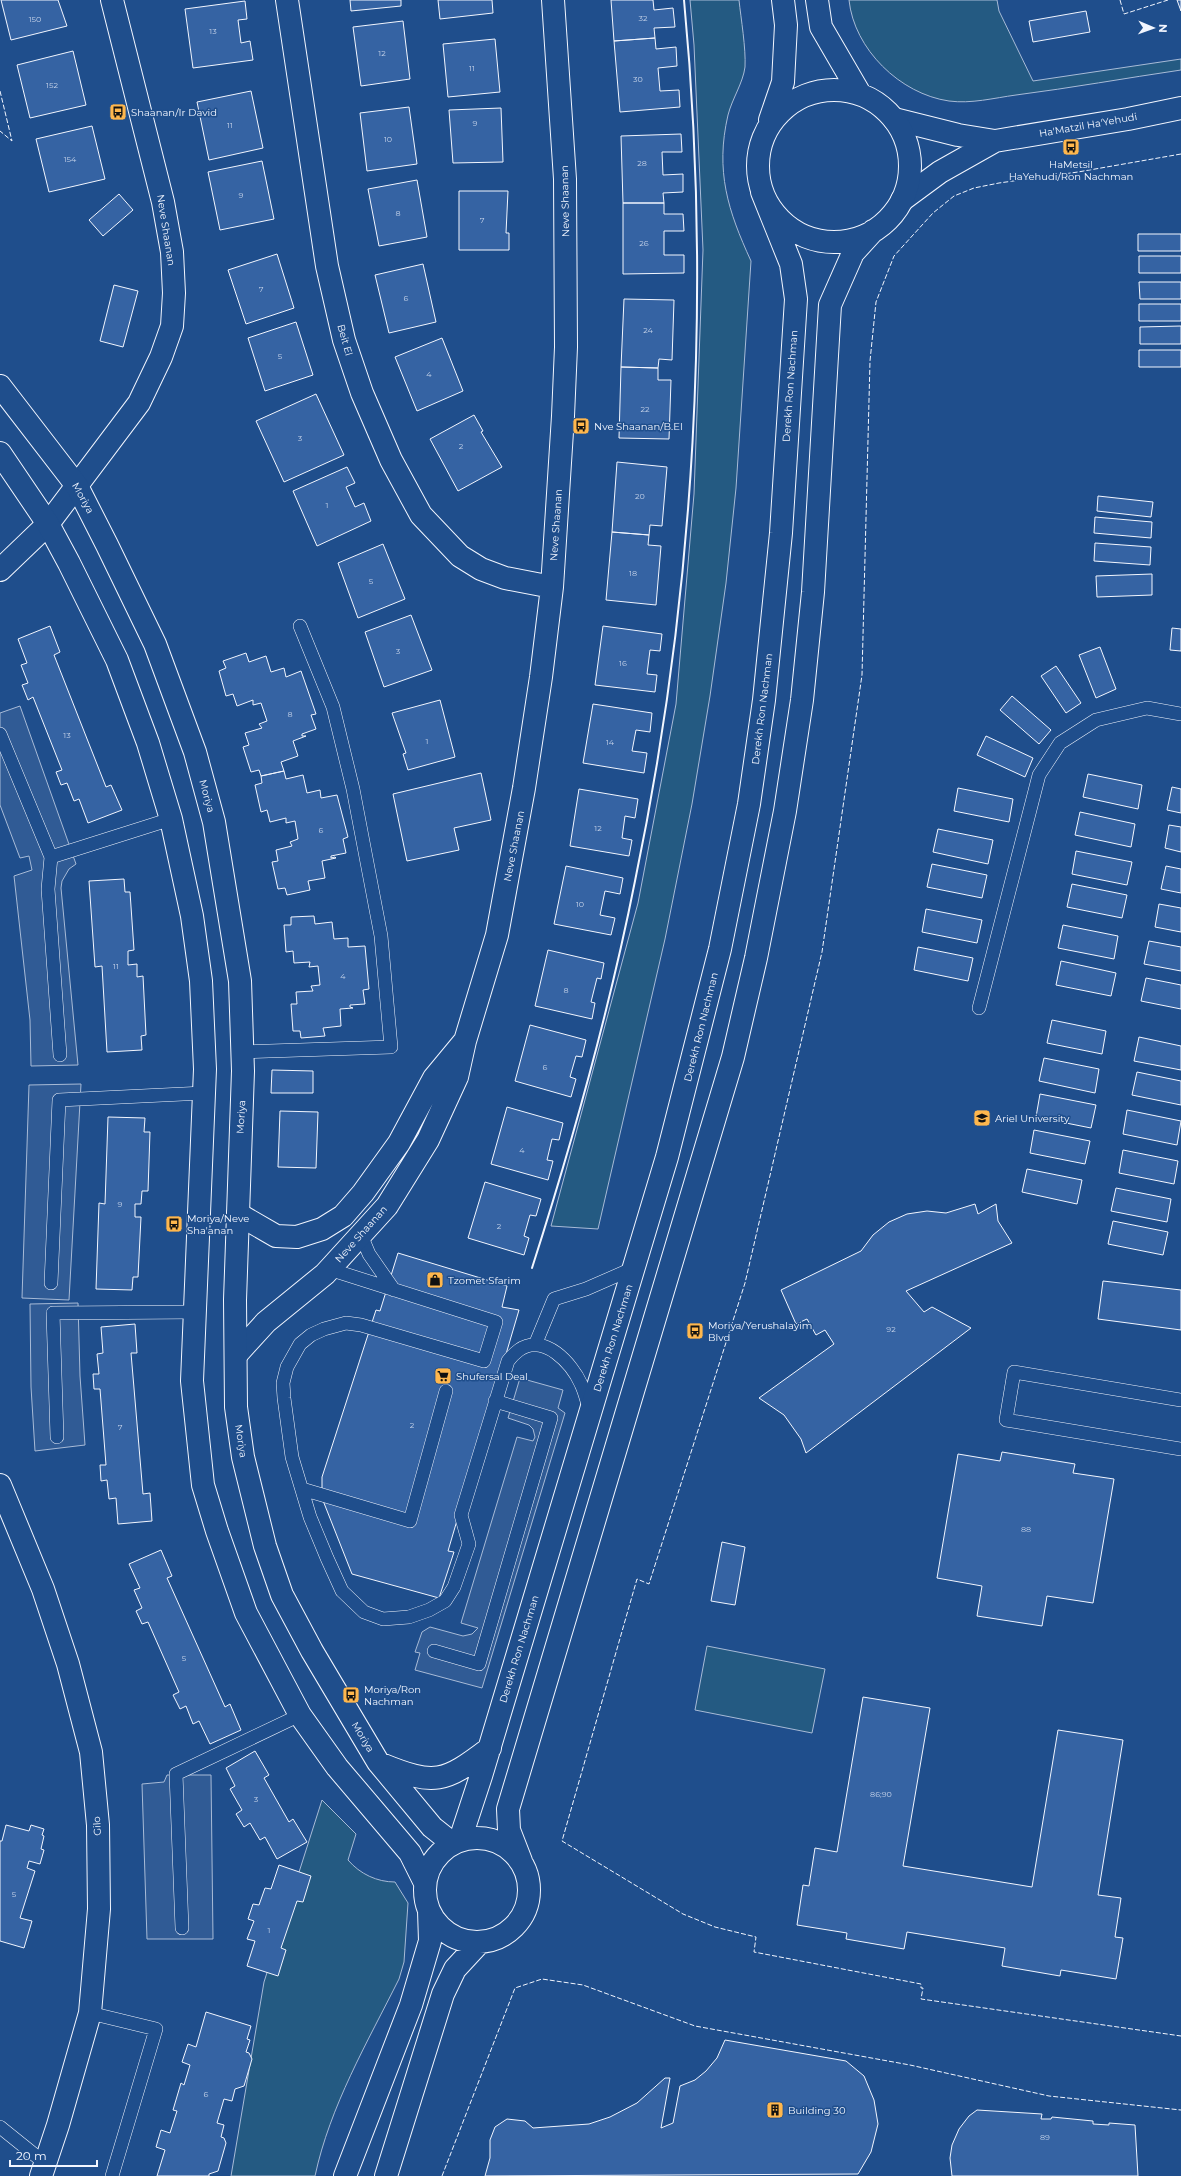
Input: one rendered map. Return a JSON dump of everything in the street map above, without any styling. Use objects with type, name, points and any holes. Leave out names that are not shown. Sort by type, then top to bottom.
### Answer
[{"type":"street","name":"Neve Shaanan","points":[[0,570],[48,524],[139,403],[161,357],[173,319],[174,293],[172,252],[163,202],[112,0]]},
{"type":"street","name":"Beit El","points":[[287,0],[327,266],[344,340],[362,394],[391,460],[421,515],[460,556],[481,569],[505,578],[552,587]]},
{"type":"street","name":"Neve Shaanan","points":[[236,1355],[266,1322],[329,1270],[387,1206],[428,1140],[457,1077],[465,1041],[497,935],[524,788],[541,677],[552,587],[566,347],[566,179],[553,0]]},
{"type":"street","points":[[783,0],[786,25],[783,82],[760,150],[758,171],[762,192],[773,212],[789,227],[808,238],[830,242],[852,240],[873,231]]},
{"type":"street","points":[[817,0],[821,27],[860,94]]},
{"type":"street","points":[[429,1911],[438,1925],[450,1934],[464,1941],[480,1942],[492,1940],[513,1928],[524,1913],[529,1896],[528,1878],[509,1830],[508,1809],[702,1167],[733,1057],[756,958],[785,811],[802,700],[814,577],[830,305],[853,253],[873,231],[890,218],[902,200],[909,180],[910,159],[905,137],[894,119],[879,104],[860,94],[835,89],[809,93],[787,106],[769,126],[760,150]]},
{"type":"street","name":"Ha'Matzil Ha'Yehudi","points":[[894,119],[958,135],[995,141],[1128,119],[1181,108]]},
{"type":"street","name":"Ha'Matzil Ha'Yehudi","points":[[902,200],[940,172],[995,141]]},
{"type":"street","name":"Derekh Ron Nachman","points":[[456,1841],[490,1748],[667,1157],[720,949],[749,804],[764,700],[778,571],[796,299],[791,264],[762,192]]},
{"type":"street","name":"Moriya","points":[[0,386],[77,486],[155,644],[195,752],[214,822],[240,981],[242,1052],[235,1300],[236,1407],[243,1457],[264,1546],[282,1595],[312,1651],[378,1762],[432,1827],[456,1841]]},
{"type":"street","points":[[0,453],[48,524],[117,660],[148,743],[171,819],[192,916],[201,981],[204,1093],[198,1270],[194,1312],[192,1381],[203,1485],[216,1531],[246,1613],[300,1715],[337,1767],[410,1853],[425,1883]]},
{"type":"street","name":"Neve Shaanan","points":[[238,1214],[276,1236],[297,1237],[322,1229],[343,1216],[363,1192],[399,1143],[434,1078],[465,1041]]},
{"type":"street","name":"Gilo","points":[[0,1485],[44,1589],[68,1664],[91,1752],[98,1825],[99,1909],[90,2013],[44,2170]]},
{"type":"street","points":[[378,1762],[423,1779],[444,1777],[461,1770],[490,1748]]},
{"type":"street","points":[[345,2176],[411,2005],[430,1941],[429,1911],[425,1898],[425,1883],[430,1867],[436,1858],[456,1841],[477,1837],[494,1840],[510,1848],[521,1861]]},
{"type":"street","points":[[386,2176],[443,1994],[455,1969],[480,1942]]},
{"type":"lane","points":[[242,1052],[391,1047],[381,936],[353,789],[333,706],[300,626]]},
{"type":"lane","points":[[979,1008],[1038,775],[1060,742],[1096,720],[1148,708],[1181,714]]},
{"type":"lane","points":[[0,734],[51,857],[48,889],[60,1055]]},
{"type":"lane","points":[[51,857],[171,819]]},
{"type":"lane","points":[[51,1283],[59,1100],[204,1093]]},
{"type":"lane","points":[[361,1235],[369,1254],[394,1290]]},
{"type":"lane","points":[[535,1345],[554,1299],[586,1289],[634,1268]]},
{"type":"lane","points":[[329,1270],[496,1322],[484,1361],[361,1325],[346,1323],[324,1329],[311,1335],[300,1344],[292,1355],[283,1383],[292,1458],[310,1517],[342,1590],[364,1612],[383,1619],[409,1617],[430,1610],[445,1601],[454,1588],[469,1544],[461,1515],[508,1361],[520,1349],[535,1345],[552,1349],[570,1365],[582,1385],[591,1413]]},
{"type":"lane","points":[[57,1438],[53,1313],[194,1312]]},
{"type":"lane","points":[[1181,1400],[1014,1372],[1006,1420],[1181,1449]]},
{"type":"lane","points":[[302,1489],[410,1521],[446,1391]]},
{"type":"lane","points":[[434,1651],[478,1664],[550,1418],[495,1401]]},
{"type":"lane","points":[[182,1928],[176,1774],[300,1715]]},
{"type":"lane","points":[[90,2013],[156,2029],[112,2176]]},
{"type":"lane","points":[[0,2127],[44,2170]]},
{"type":"shaded area","points":[[690,0],[739,0],[745,51],[744,73],[728,115],[724,135],[723,154],[726,190],[730,208],[751,261],[736,488],[726,583],[710,696],[692,804],[665,939],[598,1229],[551,1226],[638,903],[676,704],[694,494],[703,250],[694,45]]},
{"type":"shaded area","points":[[849,0],[997,0],[999,11],[1033,81],[1181,59],[1181,70],[982,100],[966,102],[949,101],[931,97],[913,89],[897,79],[882,66],[870,52],[860,35],[853,18]]},
{"type":"shaded area","points":[[20,706],[76,864],[69,869],[62,881],[61,888],[78,1065],[31,1066],[30,1020],[14,876],[32,870],[29,856],[20,858],[0,805],[0,713]]},
{"type":"shaded area","points":[[81,1084],[69,1300],[22,1298],[29,1085]]},
{"type":"shaded area","points":[[78,1303],[80,1376],[85,1445],[35,1451],[31,1387],[30,1304]]},
{"type":"shaded area","points":[[520,1378],[563,1390],[558,1408],[565,1413],[482,1688],[415,1670],[420,1653],[415,1652],[422,1632],[430,1627],[463,1636],[472,1634],[478,1628],[461,1623],[517,1437],[533,1441],[535,1437],[533,1429],[529,1425],[508,1418]]},
{"type":"shaded area","points":[[707,1646],[825,1669],[812,1733],[695,1710]]},
{"type":"shaded area","points":[[167,1775],[211,1775],[213,1939],[147,1939],[142,1784],[164,1782]]},
{"type":"shaded area","points":[[322,1800],[356,1834],[348,1860],[363,1873],[375,1879],[395,1882],[408,1903],[404,1962],[399,1979],[362,2051],[340,2100],[330,2125],[315,2176],[231,2176],[264,1982]]},
{"type":"building","points":[[1,0],[58,0],[67,26],[11,40]]},
{"type":"building","points":[[350,0],[401,0],[401,6],[351,11]]},
{"type":"building","points":[[438,0],[492,0],[493,13],[440,19]]},
{"type":"building","points":[[611,0],[653,0],[654,10],[673,8],[675,27],[654,28],[655,38],[614,41]]},
{"type":"building","points":[[1177,0],[1181,0],[1181,11]]},
{"type":"building","points":[[245,1],[247,19],[238,20],[241,43],[250,41],[253,60],[193,68],[185,9]]},
{"type":"building","points":[[1086,11],[1090,32],[1033,42],[1029,21]]},
{"type":"building","points":[[403,21],[410,79],[361,86],[353,27]]},
{"type":"building","points":[[655,38],[656,49],[676,47],[677,66],[658,68],[660,91],[679,90],[680,107],[620,112],[614,41]]},
{"type":"building","points":[[495,39],[500,92],[448,97],[443,44]]},
{"type":"building","points":[[73,51],[86,105],[30,118],[17,65]]},
{"type":"building","points":[[251,91],[263,148],[209,160],[197,102]]},
{"type":"building","points":[[409,107],[417,164],[367,171],[360,113]]},
{"type":"building","points":[[501,108],[503,162],[453,163],[449,110]]},
{"type":"building","points":[[92,126],[105,179],[49,192],[36,139]]},
{"type":"building","points":[[681,134],[682,152],[662,152],[663,175],[683,174],[683,192],[663,193],[664,203],[623,203],[621,136]]},
{"type":"building","points":[[262,161],[274,219],[220,230],[208,172]]},
{"type":"building","points":[[417,180],[427,237],[379,246],[368,189]]},
{"type":"building","points":[[459,191],[508,191],[506,233],[509,233],[509,250],[459,250]]},
{"type":"building","points":[[119,194],[133,210],[103,236],[89,220]]},
{"type":"building","points":[[623,203],[664,203],[664,214],[683,214],[684,231],[664,231],[664,255],[684,255],[684,273],[623,274]]},
{"type":"building","points":[[1138,234],[1181,234],[1181,251],[1138,251]]},
{"type":"building","points":[[277,254],[294,308],[246,324],[228,270]]},
{"type":"building","points":[[1139,256],[1181,256],[1181,273],[1139,273]]},
{"type":"building","points":[[423,264],[436,322],[389,333],[375,275]]},
{"type":"building","points":[[1139,282],[1181,282],[1181,299],[1140,299]]},
{"type":"building","points":[[114,285],[138,291],[123,347],[100,341]]},
{"type":"building","points":[[624,299],[674,300],[672,360],[659,359],[658,368],[621,367]]},
{"type":"building","points":[[1139,304],[1181,304],[1181,321],[1139,321]]},
{"type":"building","points":[[296,322],[313,375],[265,391],[248,338]]},
{"type":"building","points":[[1181,326],[1181,344],[1140,344],[1140,327]]},
{"type":"building","points":[[442,338],[463,391],[417,411],[395,357]]},
{"type":"building","points":[[1139,350],[1181,350],[1181,367],[1139,367]]},
{"type":"building","points":[[621,367],[658,368],[658,380],[671,380],[669,439],[619,438]]},
{"type":"building","points":[[316,394],[344,455],[284,482],[256,421]]},
{"type":"building","points":[[474,415],[483,431],[481,432],[502,467],[458,491],[430,439]]},
{"type":"building","points":[[617,462],[667,467],[662,526],[650,525],[649,535],[612,532]]},
{"type":"building","points":[[347,467],[355,483],[346,487],[355,507],[364,503],[371,521],[317,546],[293,491]]},
{"type":"building","points":[[1098,496],[1153,502],[1151,517],[1097,511]]},
{"type":"building","points":[[1095,517],[1152,522],[1151,538],[1094,533]]},
{"type":"building","points":[[612,532],[649,535],[648,545],[661,546],[656,605],[606,600]]},
{"type":"building","points":[[1095,543],[1151,547],[1150,565],[1094,561]]},
{"type":"building","points":[[383,544],[405,599],[358,618],[338,563]]},
{"type":"building","points":[[1152,574],[1152,595],[1097,597],[1096,576]]},
{"type":"building","points":[[411,615],[432,670],[384,687],[365,632]]},
{"type":"building","points":[[50,626],[60,652],[54,655],[106,787],[111,785],[122,810],[88,823],[79,799],[74,801],[67,783],[61,785],[56,772],[62,770],[33,697],[28,700],[22,685],[28,683],[21,665],[27,663],[18,639]]},
{"type":"building","points":[[603,626],[662,634],[660,651],[650,650],[647,674],[657,675],[655,692],[595,685]]},
{"type":"building","points":[[1172,628],[1181,629],[1181,651],[1170,650]]},
{"type":"building","points":[[1100,647],[1116,689],[1096,698],[1079,655]]},
{"type":"building","points":[[246,653],[249,662],[266,656],[271,672],[284,668],[286,677],[301,671],[316,714],[311,715],[316,729],[302,734],[302,736],[306,736],[293,741],[298,756],[281,762],[284,771],[261,776],[259,770],[251,772],[243,747],[249,745],[245,733],[262,728],[259,724],[267,721],[261,703],[253,705],[253,700],[237,706],[233,694],[226,696],[219,671],[226,668],[223,661]]},
{"type":"building","points":[[1056,666],[1081,703],[1066,713],[1041,676]]},
{"type":"building","points":[[1012,696],[1051,730],[1039,744],[1000,710]]},
{"type":"building","points":[[440,700],[455,757],[408,770],[403,754],[406,753],[392,713]]},
{"type":"building","points":[[593,704],[652,713],[650,732],[636,730],[632,751],[647,753],[644,773],[583,763]]},
{"type":"building","points":[[986,736],[1033,758],[1025,777],[977,755]]},
{"type":"building","points":[[284,771],[286,779],[303,775],[307,793],[320,790],[321,798],[337,795],[348,837],[343,839],[346,853],[331,856],[331,858],[336,858],[322,861],[325,878],[308,881],[310,890],[287,895],[285,888],[278,889],[272,862],[278,861],[276,850],[292,846],[290,842],[298,839],[295,821],[286,823],[286,818],[270,822],[267,810],[261,812],[255,785],[262,783],[261,776]]},
{"type":"building","points":[[481,773],[491,820],[454,828],[459,850],[407,861],[393,794]]},
{"type":"building","points":[[1088,774],[1142,785],[1138,809],[1083,797]]},
{"type":"building","points":[[1172,787],[1181,789],[1181,813],[1167,810]]},
{"type":"building","points":[[958,788],[1013,799],[1009,822],[954,811]]},
{"type":"building","points":[[579,789],[638,799],[635,818],[625,816],[622,838],[632,840],[629,856],[570,846]]},
{"type":"building","points":[[1080,812],[1135,824],[1131,847],[1075,835]]},
{"type":"building","points":[[1169,825],[1181,827],[1181,852],[1165,848]]},
{"type":"building","points":[[938,829],[993,840],[988,864],[933,852]]},
{"type":"building","points":[[1076,851],[1132,862],[1127,885],[1072,874]]},
{"type":"building","points":[[932,864],[987,875],[982,898],[927,887]]},
{"type":"building","points":[[566,866],[623,878],[620,894],[605,891],[600,915],[615,918],[611,935],[554,924]]},
{"type":"building","points":[[1166,866],[1181,869],[1181,893],[1161,889]]},
{"type":"building","points":[[124,879],[125,892],[130,892],[134,950],[128,951],[128,965],[137,964],[137,977],[143,976],[146,1035],[141,1036],[142,1050],[107,1052],[102,966],[95,967],[89,881]]},
{"type":"building","points":[[1072,884],[1127,895],[1122,918],[1067,907]]},
{"type":"building","points":[[1159,904],[1181,908],[1181,932],[1155,927]]},
{"type":"building","points":[[926,909],[982,920],[977,943],[922,932]]},
{"type":"building","points":[[314,916],[315,924],[332,922],[334,939],[348,938],[348,947],[365,946],[369,989],[363,990],[365,1004],[350,1005],[350,1007],[353,1008],[340,1009],[341,1026],[323,1028],[325,1036],[301,1038],[300,1031],[293,1031],[291,1004],[297,1004],[296,992],[313,991],[311,986],[320,985],[318,966],[309,967],[310,962],[294,963],[293,951],[286,952],[284,925],[291,925],[291,917]]},
{"type":"building","points":[[1063,925],[1118,936],[1114,959],[1058,948]]},
{"type":"building","points":[[1149,941],[1181,947],[1181,971],[1144,964]]},
{"type":"building","points":[[918,947],[973,958],[968,981],[914,970]]},
{"type":"building","points":[[548,950],[604,963],[601,979],[597,978],[591,1002],[595,1003],[592,1019],[535,1006]]},
{"type":"building","points":[[1061,961],[1116,973],[1111,996],[1056,985]]},
{"type":"building","points":[[1146,978],[1181,985],[1181,1009],[1141,1001]]},
{"type":"building","points":[[1052,1020],[1106,1031],[1102,1054],[1047,1043]]},
{"type":"building","points":[[530,1025],[586,1040],[582,1057],[576,1056],[570,1077],[576,1079],[571,1097],[515,1081]]},
{"type":"building","points":[[1139,1037],[1181,1046],[1181,1070],[1134,1061]]},
{"type":"building","points":[[1044,1058],[1099,1069],[1095,1093],[1039,1081]]},
{"type":"building","points":[[272,1070],[313,1071],[313,1093],[271,1093]]},
{"type":"building","points":[[1137,1072],[1181,1081],[1181,1105],[1132,1095]]},
{"type":"building","points":[[1040,1094],[1096,1105],[1091,1128],[1036,1117]]},
{"type":"building","points":[[507,1107],[563,1123],[559,1140],[552,1139],[547,1160],[553,1161],[548,1180],[491,1164]]},
{"type":"building","points":[[1127,1110],[1181,1121],[1177,1145],[1123,1134]]},
{"type":"building","points":[[280,1111],[318,1112],[316,1168],[278,1167]]},
{"type":"building","points":[[108,1117],[145,1118],[144,1132],[150,1132],[148,1191],[142,1191],[141,1204],[135,1204],[135,1217],[141,1217],[138,1277],[133,1277],[132,1290],[96,1289],[99,1203],[105,1204]]},
{"type":"building","points":[[1034,1130],[1090,1141],[1085,1164],[1030,1153]]},
{"type":"building","points":[[1123,1150],[1178,1161],[1174,1184],[1119,1173]]},
{"type":"building","points":[[1027,1169],[1082,1180],[1077,1204],[1022,1192]]},
{"type":"building","points":[[485,1182],[541,1199],[536,1216],[530,1215],[524,1236],[529,1238],[524,1255],[468,1238]]},
{"type":"building","points":[[1116,1188],[1171,1199],[1167,1222],[1111,1211]]},
{"type":"building","points":[[975,1204],[978,1214],[996,1204],[998,1221],[1012,1243],[906,1291],[924,1312],[932,1307],[971,1328],[806,1453],[801,1439],[784,1415],[759,1398],[834,1344],[825,1330],[816,1335],[807,1319],[796,1324],[781,1290],[861,1251],[873,1235],[889,1222],[907,1214],[927,1211],[946,1213]]},
{"type":"building","points":[[1113,1221],[1168,1232],[1163,1255],[1108,1244]]},
{"type":"building","points":[[398,1253],[507,1286],[502,1307],[519,1310],[448,1551],[454,1552],[439,1598],[352,1574],[322,1498],[322,1477],[376,1310],[380,1311]]},
{"type":"building","points":[[1103,1281],[1181,1290],[1181,1330],[1098,1319]]},
{"type":"building","points":[[135,1324],[137,1353],[131,1353],[143,1494],[150,1493],[152,1521],[118,1524],[116,1498],[109,1499],[107,1480],[101,1481],[100,1465],[106,1465],[100,1389],[94,1389],[93,1374],[99,1374],[97,1354],[103,1353],[101,1327]]},
{"type":"building","points":[[1002,1452],[1075,1464],[1073,1473],[1114,1479],[1093,1603],[1047,1596],[1042,1626],[977,1616],[982,1586],[937,1578],[958,1454],[1000,1461]]},
{"type":"building","points":[[722,1542],[745,1547],[735,1605],[711,1601]]},
{"type":"building","points":[[161,1550],[172,1576],[167,1578],[225,1707],[230,1704],[241,1730],[210,1744],[199,1721],[193,1724],[186,1706],[180,1709],[173,1695],[179,1692],[148,1622],[142,1624],[136,1611],[142,1608],[134,1590],[140,1588],[129,1564]]},
{"type":"building","points":[[863,1697],[930,1708],[903,1866],[1032,1887],[1058,1730],[1123,1740],[1098,1895],[1121,1898],[1115,1937],[1123,1938],[1116,1979],[1061,1970],[1060,1976],[1002,1966],[1005,1948],[907,1932],[904,1949],[846,1939],[847,1933],[797,1925],[803,1885],[809,1886],[815,1848],[837,1852]]},
{"type":"building","points":[[255,1751],[269,1775],[264,1778],[289,1822],[293,1819],[307,1842],[277,1859],[265,1837],[260,1840],[250,1823],[244,1827],[236,1814],[242,1810],[230,1789],[235,1786],[226,1768]]},
{"type":"building","points":[[6,1825],[29,1831],[31,1825],[44,1829],[41,1849],[44,1850],[40,1864],[29,1861],[27,1868],[35,1871],[20,1918],[32,1921],[24,1948],[0,1941],[0,1841],[2,1841]]},
{"type":"building","points":[[279,1865],[311,1876],[303,1902],[297,1901],[281,1948],[286,1950],[278,1976],[247,1966],[255,1941],[247,1939],[254,1921],[248,1919],[253,1904],[259,1905],[265,1888],[271,1889]]},
{"type":"building","points":[[206,2012],[251,2026],[247,2039],[250,2040],[246,2052],[249,2053],[252,2059],[244,2086],[235,2089],[232,2101],[224,2099],[217,2123],[224,2125],[221,2137],[224,2138],[226,2143],[218,2171],[209,2174],[209,2176],[157,2176],[165,2150],[156,2147],[161,2130],[170,2133],[177,2111],[173,2110],[181,2083],[184,2085],[190,2065],[182,2062],[188,2044],[196,2047]]},
{"type":"building","name":"Building 30","points":[[725,2040],[846,2061],[864,2076],[874,2100],[878,2124],[871,2152],[858,2174],[485,2176],[490,2158],[490,2140],[495,2127],[507,2119],[525,2121],[533,2128],[589,2124],[610,2117],[637,2103],[665,2078],[670,2078],[661,2128],[673,2123],[680,2086],[695,2080],[706,2071],[717,2058]]},
{"type":"building","points":[[977,2110],[1042,2114],[1041,2119],[1051,2119],[1052,2117],[1093,2121],[1093,2124],[1109,2125],[1109,2123],[1135,2125],[1138,2176],[952,2176],[950,2158],[952,2145],[959,2129],[969,2116]]},
{"type":"fence","points":[[1120,0],[1124,14],[1168,0]]},
{"type":"fence","points":[[0,91],[12,141],[0,131]]},
{"type":"fence","points":[[1181,154],[1078,172],[999,183],[974,188],[954,196],[933,213],[894,256],[876,302],[870,361],[862,675],[822,952],[745,1283],[649,1584],[637,1579],[562,1841],[683,1914],[715,1927],[756,1937],[754,1952],[921,1984],[921,1988],[923,1988],[921,1999],[1181,2036]]},
{"type":"fence","points":[[442,2176],[515,1988],[542,1979],[583,1985],[695,2026],[910,2065],[1049,2096],[1181,2110]]},
{"type":"wall","points":[[532,1268],[576,1124],[614,979],[635,881],[655,772],[672,663],[684,553],[692,442],[697,332],[697,221],[692,110],[684,0]]},
{"type":"place","name":"Shaanan/Ir David","points":[[118,112]]},
{"type":"place","name":"HaMetsil HaYehudi/Ron Nachman","points":[[1071,147]]},
{"type":"place","name":"Nve Shaanan/B.El","points":[[581,426]]},
{"type":"place","name":"Ariel University","points":[[982,1118]]},
{"type":"place","name":"Moriya/Neve Sha'anan","points":[[174,1224]]},
{"type":"place","name":"Tzomet Sfarim","points":[[435,1280]]},
{"type":"place","name":"Moriya/Yerushalayim Blvd","points":[[695,1331]]},
{"type":"place","name":"Shufersal Deal","points":[[443,1376]]},
{"type":"place","name":"Moriya/Ron Nachman","points":[[351,1695]]},
{"type":"place","name":"Building 30","points":[[775,2110]]}]
